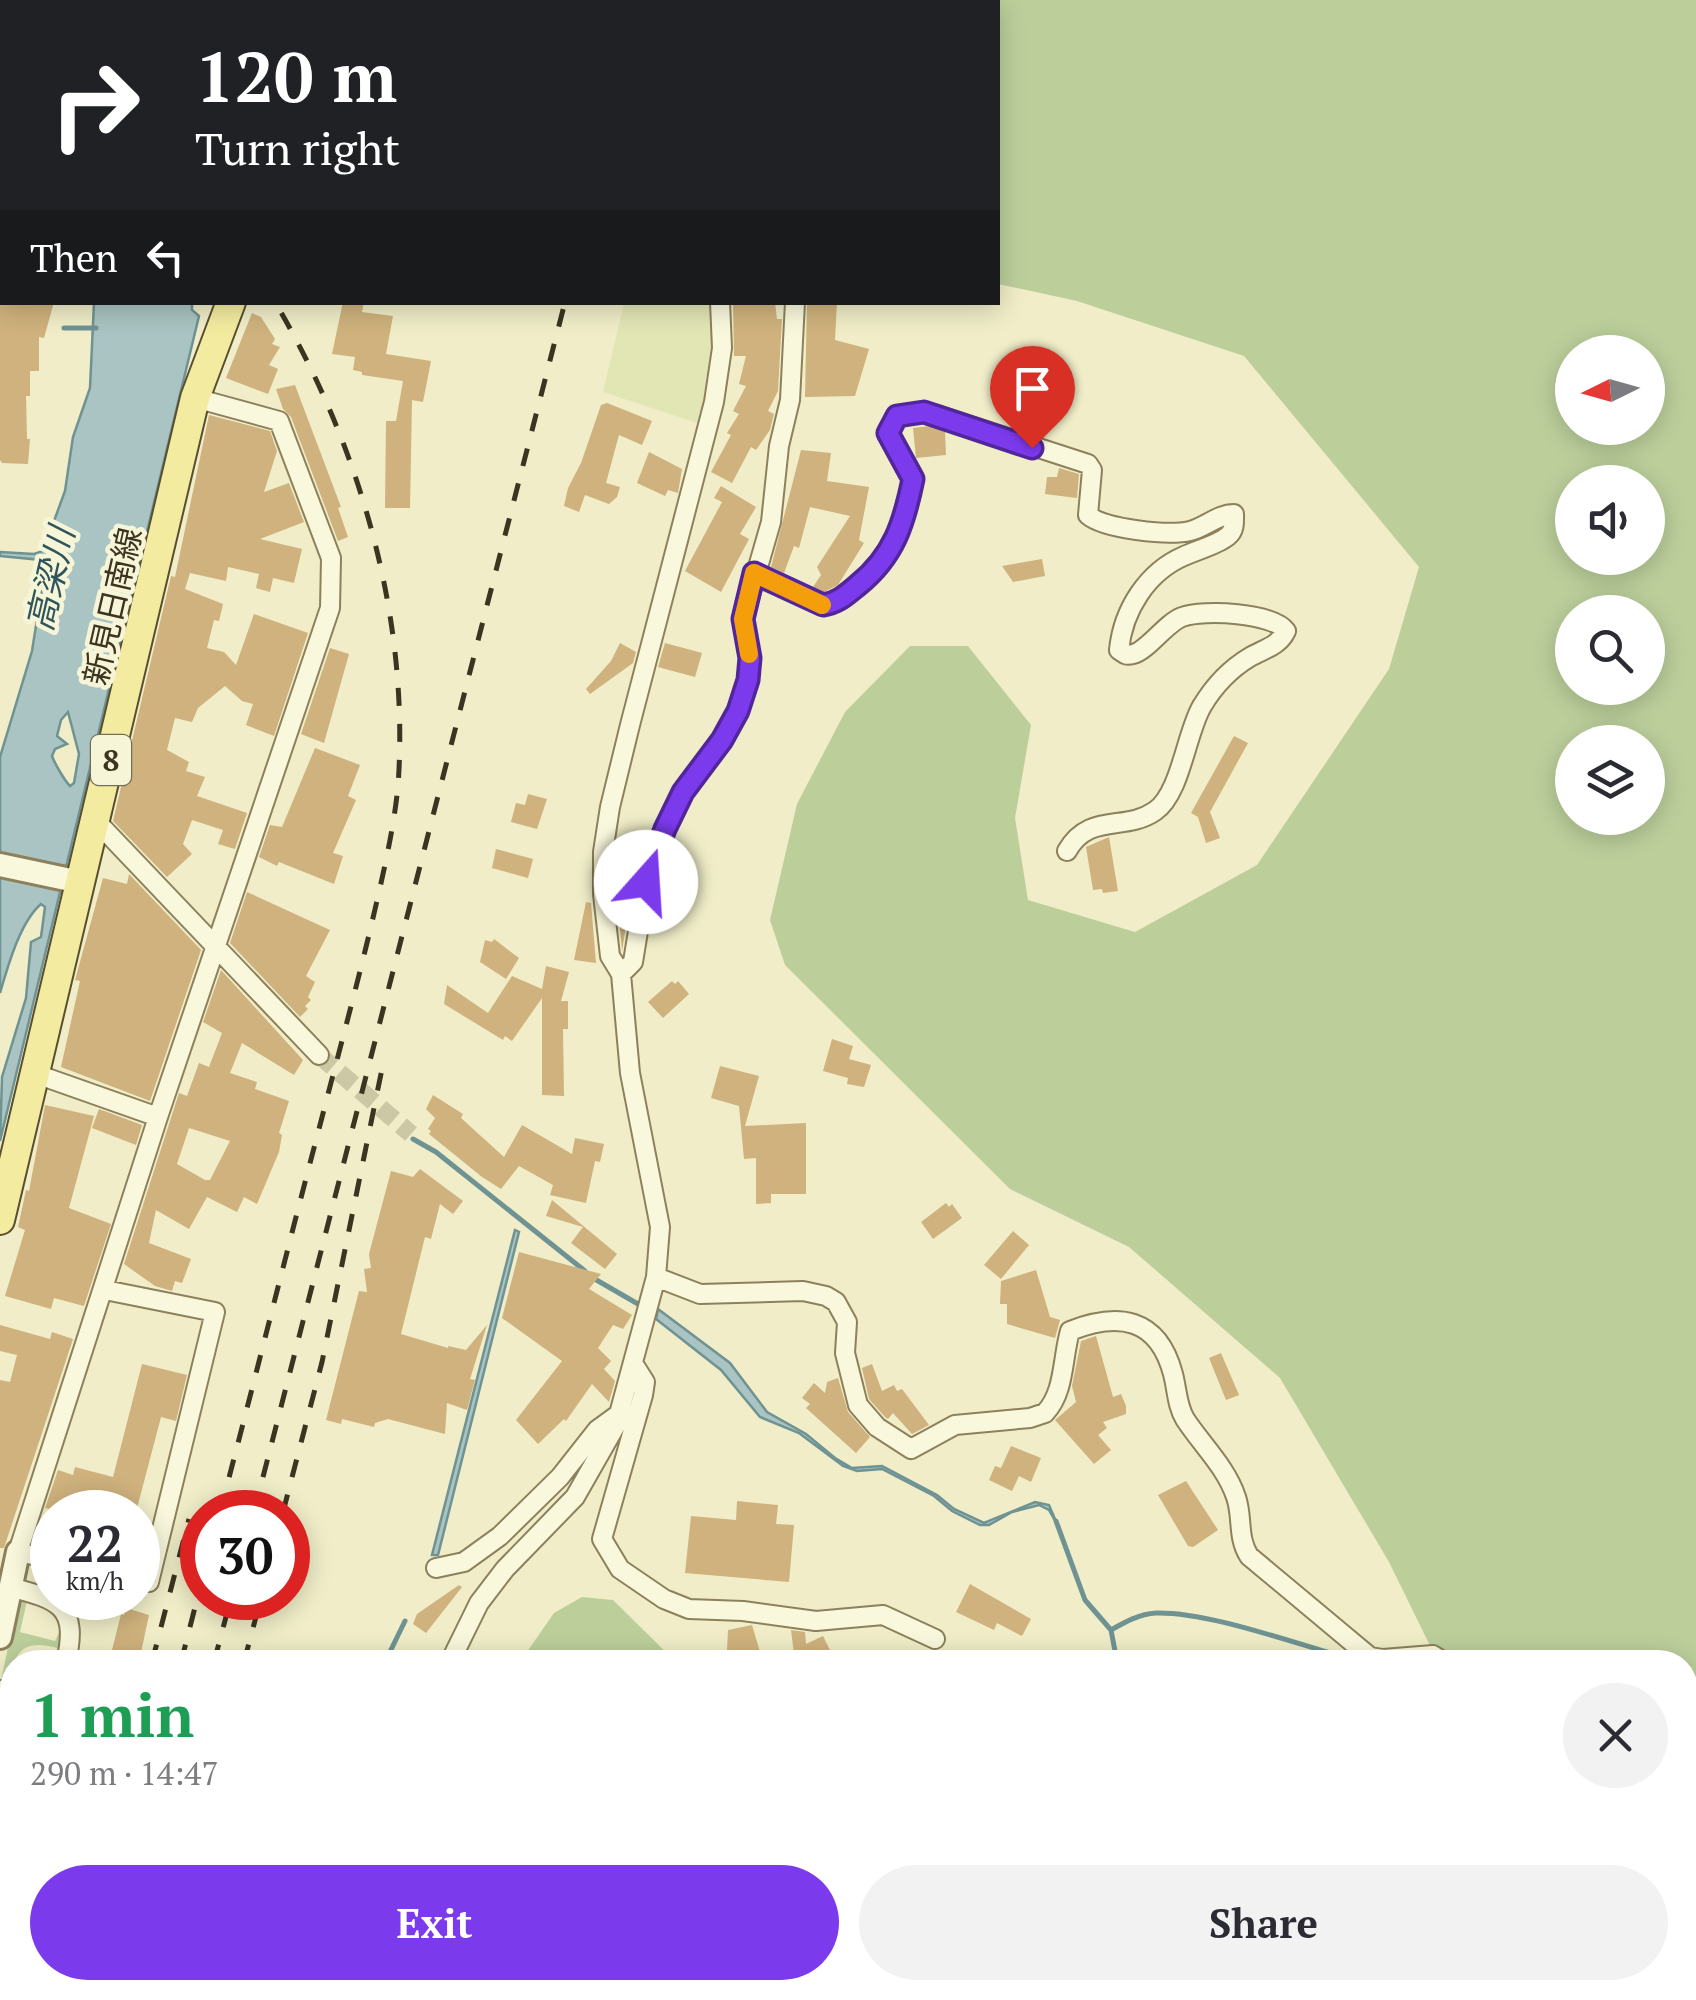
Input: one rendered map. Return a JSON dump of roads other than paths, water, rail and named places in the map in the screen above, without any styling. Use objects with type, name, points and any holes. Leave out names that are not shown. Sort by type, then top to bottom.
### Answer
[{"type":"main road","name":"新見日南線","points":[[0,1220],[195,398],[230,305]]},
{"type":"street","points":[[456,1650],[479,1603],[496,1580],[575,1497],[620,1414],[656,1277],[660,1227],[630,1073],[621,974],[610,956],[602,894],[605,838],[630,725],[714,402],[722,348],[720,305]]},
{"type":"street","points":[[621,974],[633,962],[646,882],[665,829],[683,792],[722,740],[738,711],[748,680],[750,658],[743,619],[771,522],[790,400],[796,305]]},
{"type":"street","points":[[0,1637],[18,1552],[158,1117],[330,608],[331,558],[278,421],[195,398]]},
{"type":"street","points":[[754,573],[823,605],[840,599],[877,570],[899,535],[913,479],[888,433],[897,416],[913,413],[937,415],[1088,464],[1092,470],[1088,515],[1100,523],[1186,532],[1234,514],[1234,528],[1228,537],[1175,560],[1144,584],[1121,632],[1119,650],[1137,654],[1180,618],[1204,613],[1261,617],[1280,623],[1286,631],[1281,641],[1248,658],[1219,681],[1200,709],[1180,766],[1156,810],[1146,816],[1088,827],[1066,851]]},
{"type":"street","points":[[96,822],[320,1055]]},
{"type":"street","points":[[0,865],[80,882]]},
{"type":"street","points":[[36,1074],[158,1117]]},
{"type":"street","points":[[656,1277],[700,1294],[803,1290],[836,1302],[847,1322],[845,1354],[858,1405],[877,1427],[911,1449],[955,1425],[1045,1414],[1060,1389],[1070,1331],[1098,1322],[1130,1320],[1157,1344],[1172,1370],[1182,1414],[1230,1480],[1238,1502],[1242,1545],[1249,1556],[1363,1650]]},
{"type":"street","points":[[105,1290],[215,1312],[160,1537]]},
{"type":"street","points":[[633,1363],[645,1382],[643,1395],[602,1539],[620,1569],[664,1599],[689,1610],[742,1611],[816,1621],[883,1615],[935,1638]]},
{"type":"street","points":[[436,1568],[464,1562],[500,1536],[560,1477],[597,1430],[620,1414]]},
{"type":"street","points":[[18,1552],[30,1555]]},
{"type":"street","points":[[10,1587],[51,1598],[64,1612],[70,1628],[67,1650]]},
{"type":"water","name":"高梁川","points":[[94,305],[192,305],[199,316],[0,1141],[2,1077],[26,998],[31,942],[41,937],[45,907],[41,904],[21,933],[0,993],[0,757],[32,651],[43,582],[41,560],[0,556],[0,552],[43,551],[65,491],[73,437],[90,388]],"holes":[[[68,712],[79,754],[74,783],[70,786],[52,756],[55,749],[67,744],[57,736],[61,720]]]},
{"type":"water","points":[[515,1230],[519,1232],[438,1555],[432,1555]]},
{"type":"water","points":[[658,1309],[730,1363],[767,1412],[806,1434],[852,1468],[882,1466],[984,1523],[1035,1502],[1049,1505],[1058,1526],[1049,1510],[1039,1505],[980,1525],[882,1469],[857,1471],[843,1466],[799,1433],[760,1417],[721,1370],[656,1319]]},
{"type":"waterway","points":[[64,328],[96,328]]},
{"type":"waterway","points":[[413,1139],[436,1152],[585,1271]]},
{"type":"waterway","points":[[593,1278],[638,1304]]},
{"type":"waterway","points":[[1056,1521],[1085,1600],[1111,1630],[1115,1650]]},
{"type":"waterway","points":[[1111,1630],[1144,1615],[1176,1614],[1245,1628],[1320,1650]]},
{"type":"waterway","points":[[391,1650],[405,1621]]},
{"type":"tunnel","points":[[319,1055],[411,1134]]},
{"type":"railway","points":[[226,1490],[363,960],[389,846],[398,786],[396,660],[373,535],[332,415],[277,305]]},
{"type":"railway","points":[[260,1490],[564,305]]},
{"type":"railway","points":[[289,1490],[322,1362],[382,1069]]},
{"type":"railway","points":[[155,1650],[180,1554]]},
{"type":"railway","points":[[184,1650],[192,1620]]},
{"type":"railway","points":[[217,1650],[225,1620]]},
{"type":"railway","points":[[247,1650],[255,1620]]}]
